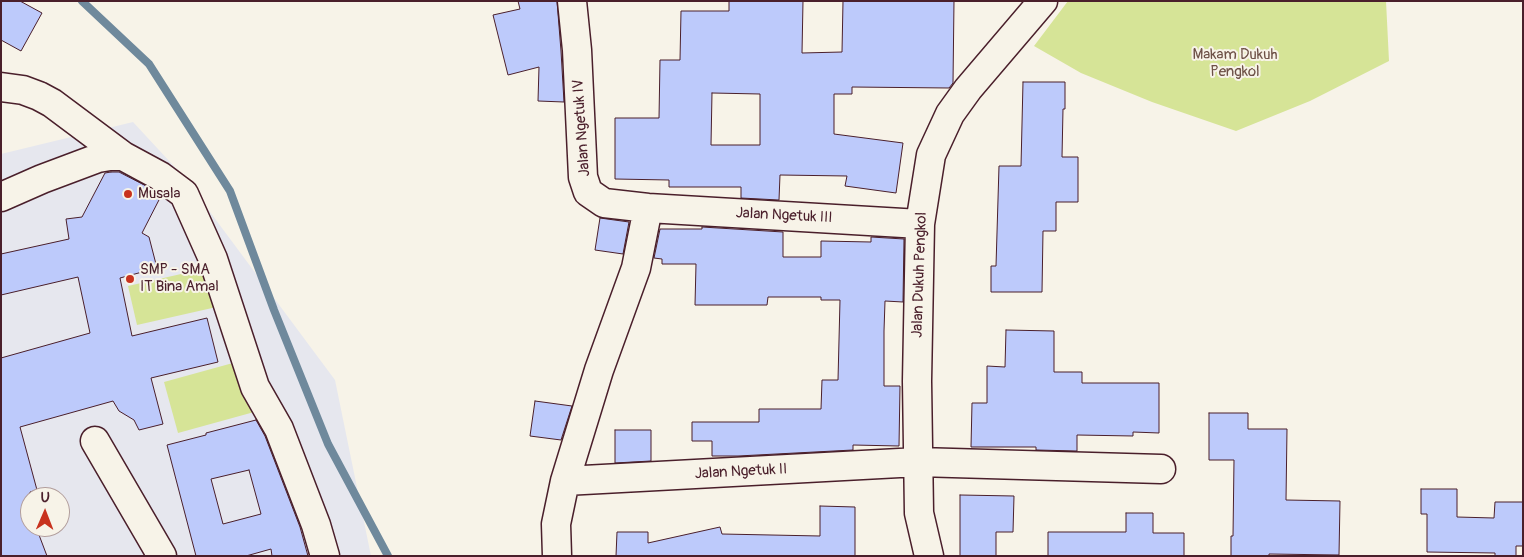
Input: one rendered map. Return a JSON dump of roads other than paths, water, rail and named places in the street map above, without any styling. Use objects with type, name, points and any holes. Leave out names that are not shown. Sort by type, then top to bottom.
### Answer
[{"type":"street","name":"Jalan Ngetuk IV","points":[[572,1],[577,50],[583,177],[588,192],[604,204],[648,208]]},
{"type":"street","name":"Jalan Dukuh Pengkol","points":[[929,556],[919,513],[917,381],[920,224],[931,155],[950,114],[968,89],[1043,1]]},
{"type":"street","points":[[1,87],[23,90],[52,103],[123,156],[160,176],[184,194],[213,259],[255,387],[279,428],[316,525],[325,556]]},
{"type":"street","points":[[1,197],[98,158],[123,156]]},
{"type":"street","name":"Jalan Ngetuk III","points":[[648,208],[920,224]]},
{"type":"street","points":[[557,556],[556,524],[564,481],[599,370],[636,268],[648,208]]},
{"type":"street","points":[[95,441],[162,556]]},
{"type":"street","name":"Jalan Ngetuk II","points":[[564,481],[918,462],[1161,469]]},
{"type":"waterway","points":[[82,1],[149,64],[230,191],[274,310],[328,444],[388,556]]},
{"type":"place","name":"Musala","points":[[128,194]]},
{"type":"place","name":"SMP - SMA IT Bina Amal","points":[[130,279]]},
{"type":"park label","name":"Makam Dukuh Pengkol","points":[[1235,64]]}]
